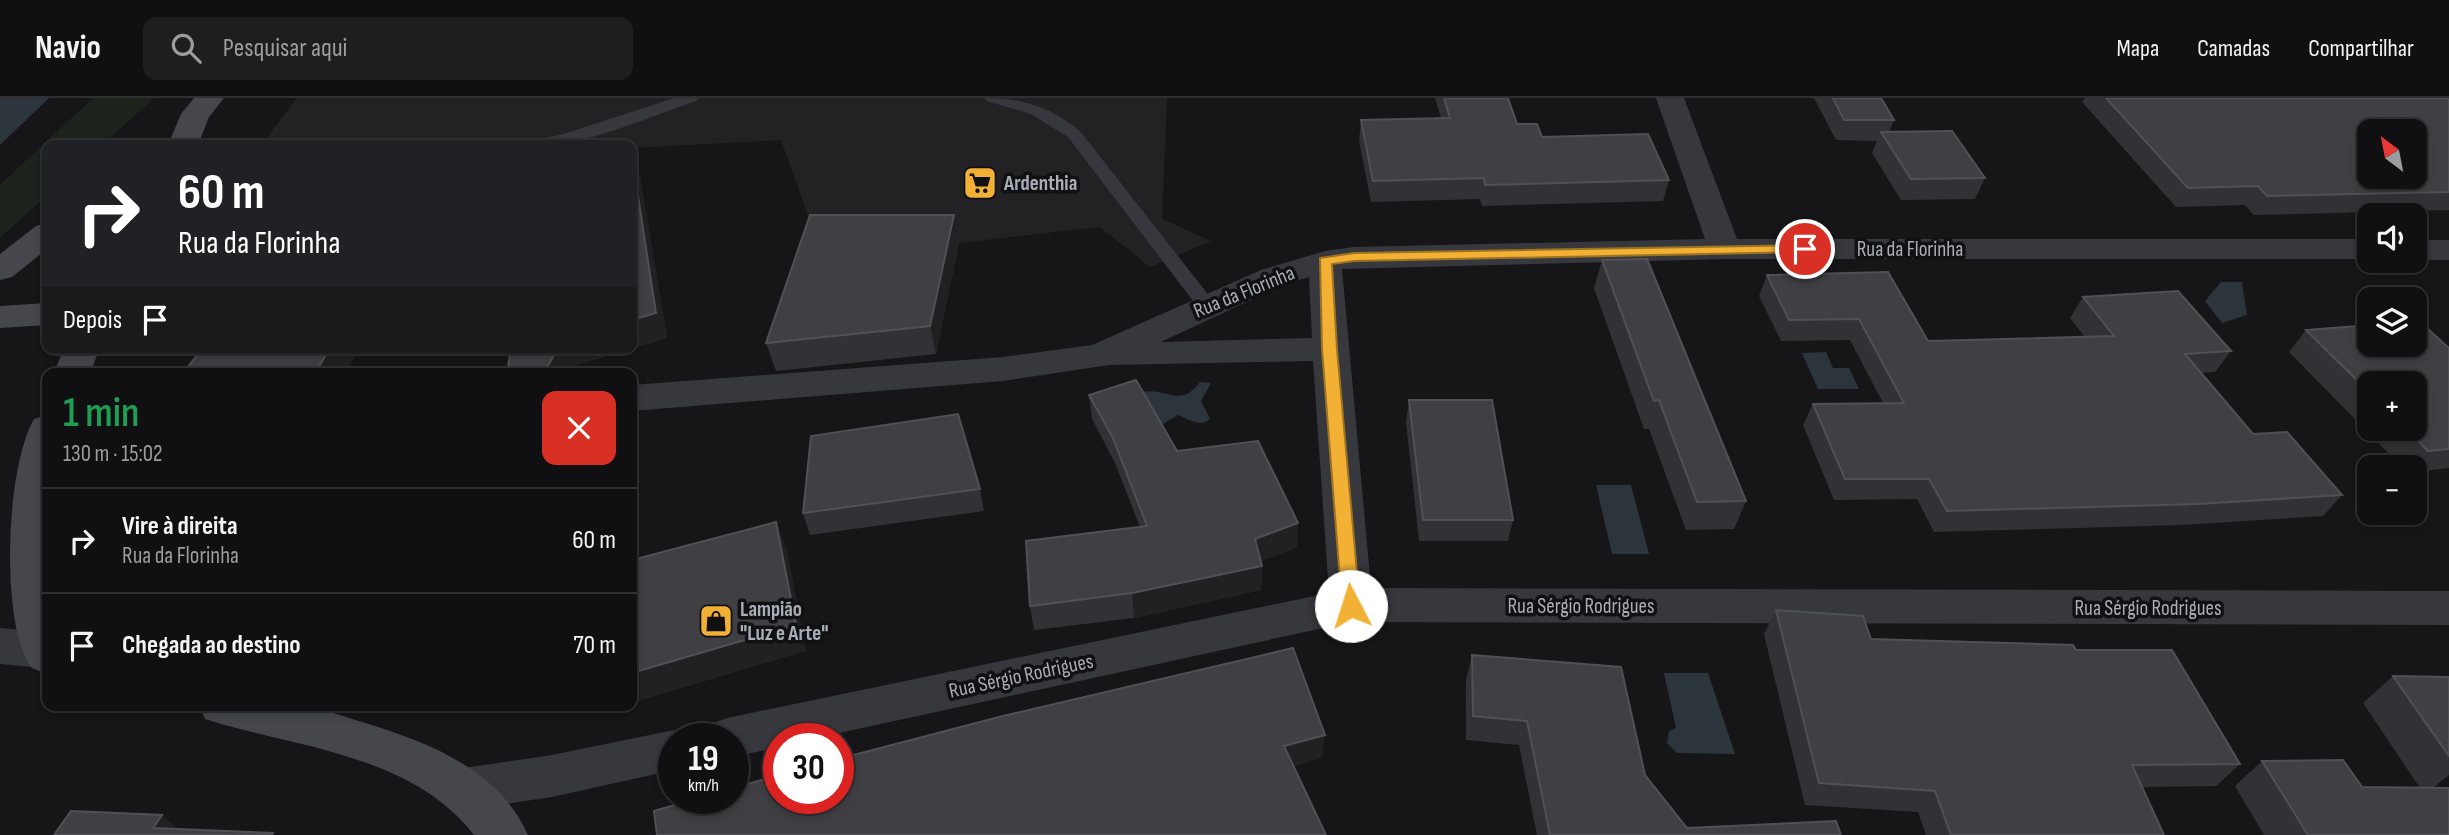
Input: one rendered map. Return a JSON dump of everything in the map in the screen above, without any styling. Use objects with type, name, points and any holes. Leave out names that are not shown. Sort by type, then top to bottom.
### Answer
[{"type":"main road","points":[[162,140],[202,106]]},
{"type":"main road","points":[[185,140],[202,106]]},
{"type":"main road","points":[[0,270],[42,237]]},
{"type":"main road","points":[[0,317],[42,314]]},
{"type":"main road","points":[[26,650],[4,606],[0,565],[8,522],[42,446]]},
{"type":"main road","points":[[243,711],[380,748],[440,773],[464,789],[504,835]]},
{"type":"street","points":[[1670,98],[1725,249]]},
{"type":"street","name":"Rua da Florinha","points":[[637,398],[1003,369],[1099,356],[1273,277],[1325,261],[1354,257],[1725,249],[2357,250]]},
{"type":"street","points":[[2427,250],[2449,250]]},
{"type":"street","points":[[1325,261],[1329,349],[1351,606]]},
{"type":"street","points":[[1099,356],[1329,349]]},
{"type":"street","name":"Rua Sérgio Rodrigues","points":[[749,733],[1351,606],[2449,608]]},
{"type":"street","points":[[464,789],[552,776],[658,753]]},
{"type":"lane","points":[[558,140],[690,98]]},
{"type":"lane","points":[[993,98],[1033,108],[1057,119],[1074,134],[1207,306]]},
{"type":"shaded area","points":[[0,98],[49,98],[0,145]]},
{"type":"shaded area","points":[[93,98],[154,98],[108,140],[48,140]]},
{"type":"shaded area","name":"Ardenthia","points":[[297,98],[1167,98],[1162,219],[1211,241],[1150,267],[1100,227],[959,243],[818,243],[781,140],[637,148],[637,140],[265,140]]},
{"type":"shaded area","points":[[42,146],[42,200],[0,238],[0,185]]},
{"type":"shaded area","points":[[2221,282],[2242,282],[2247,315],[2222,323],[2205,301]]},
{"type":"shaded area","points":[[1826,352],[1833,368],[1849,368],[1859,389],[1818,389],[1802,353]]},
{"type":"shaded area","points":[[1200,382],[1211,383],[1201,401],[1210,419],[1198,423],[1178,415],[1163,424],[1155,424],[1142,392],[1179,396],[1193,390]]},
{"type":"shaded area","points":[[1596,485],[1631,485],[1649,554],[1612,554]]},
{"type":"shaded area","points":[[1664,673],[1708,673],[1735,754],[1677,753],[1667,743],[1669,731],[1676,728]]},
{"type":"building","points":[[1444,98],[1508,98],[1517,124],[1537,124],[1542,137],[1648,134],[1669,180],[1485,185],[1484,178],[1373,181],[1361,120],[1450,118]]},
{"type":"building","points":[[1833,98],[1881,98],[1894,120],[1844,120]]},
{"type":"building","points":[[2106,98],[2449,100],[2449,192],[2267,196],[2258,186],[2188,188]]},
{"type":"building","points":[[1952,131],[1985,178],[1911,179],[1881,132]]},
{"type":"building","points":[[637,190],[656,313],[637,319]]},
{"type":"building","points":[[810,215],[954,215],[930,326],[766,343]]},
{"type":"building","points":[[1647,259],[1746,501],[1697,502],[1659,400],[1654,401],[1602,260]]},
{"type":"building","points":[[1888,272],[1928,341],[2114,336],[2083,297],[2178,291],[2231,351],[2185,354],[2253,434],[2287,432],[2342,495],[2198,504],[1947,511],[1929,479],[1845,479],[1813,404],[1904,403],[1859,319],[1789,320],[1767,275]]},
{"type":"building","points":[[2357,326],[2357,357],[2427,357],[2427,328],[2449,348],[2449,449],[2428,451],[2418,441],[2427,441],[2427,371],[2357,371],[2357,380],[2306,330]]},
{"type":"building","points":[[198,354],[326,354],[318,368],[187,368]]},
{"type":"building","points":[[510,354],[555,354],[547,368],[508,368]]},
{"type":"building","points":[[1136,380],[1177,451],[1258,441],[1298,523],[1255,539],[1262,566],[1132,593],[1030,606],[1026,541],[1147,526],[1113,438],[1089,395]]},
{"type":"building","points":[[1409,400],[1492,400],[1513,520],[1423,520]]},
{"type":"building","points":[[958,414],[980,489],[803,513],[811,436]]},
{"type":"building","name":"Lampião \"Luz e Arte\"","points":[[776,522],[796,625],[637,672],[637,559]]},
{"type":"building","points":[[1776,610],[1863,616],[1871,639],[2073,645],[2076,650],[2172,650],[2240,764],[2132,765],[2164,835],[1951,835],[1935,791],[1819,783]]},
{"type":"building","points":[[1293,648],[1325,735],[1284,746],[1326,835],[657,835],[654,811],[658,810],[658,814],[749,814],[749,783],[763,780],[763,814],[854,814],[854,755],[1003,716]]},
{"type":"building","points":[[1472,655],[1621,667],[1645,775],[1687,828],[1836,821],[1841,835],[1550,835],[1527,721],[1473,716]]},
{"type":"building","points":[[2393,676],[2449,677],[2449,756]]},
{"type":"building","points":[[2343,760],[2362,787],[2449,788],[2449,835],[2308,835],[2262,761]]},
{"type":"building","points":[[71,811],[162,815],[153,828],[273,833],[54,835]]},
{"type":"place","name":"Ardenthia","points":[[980,183]]},
{"type":"place","name":"Lampião \"Luz e Arte\"","points":[[716,621]]},
{"type":"route","points":[[1351,606],[1329,349],[1325,261],[1354,257],[1805,249]]}]
